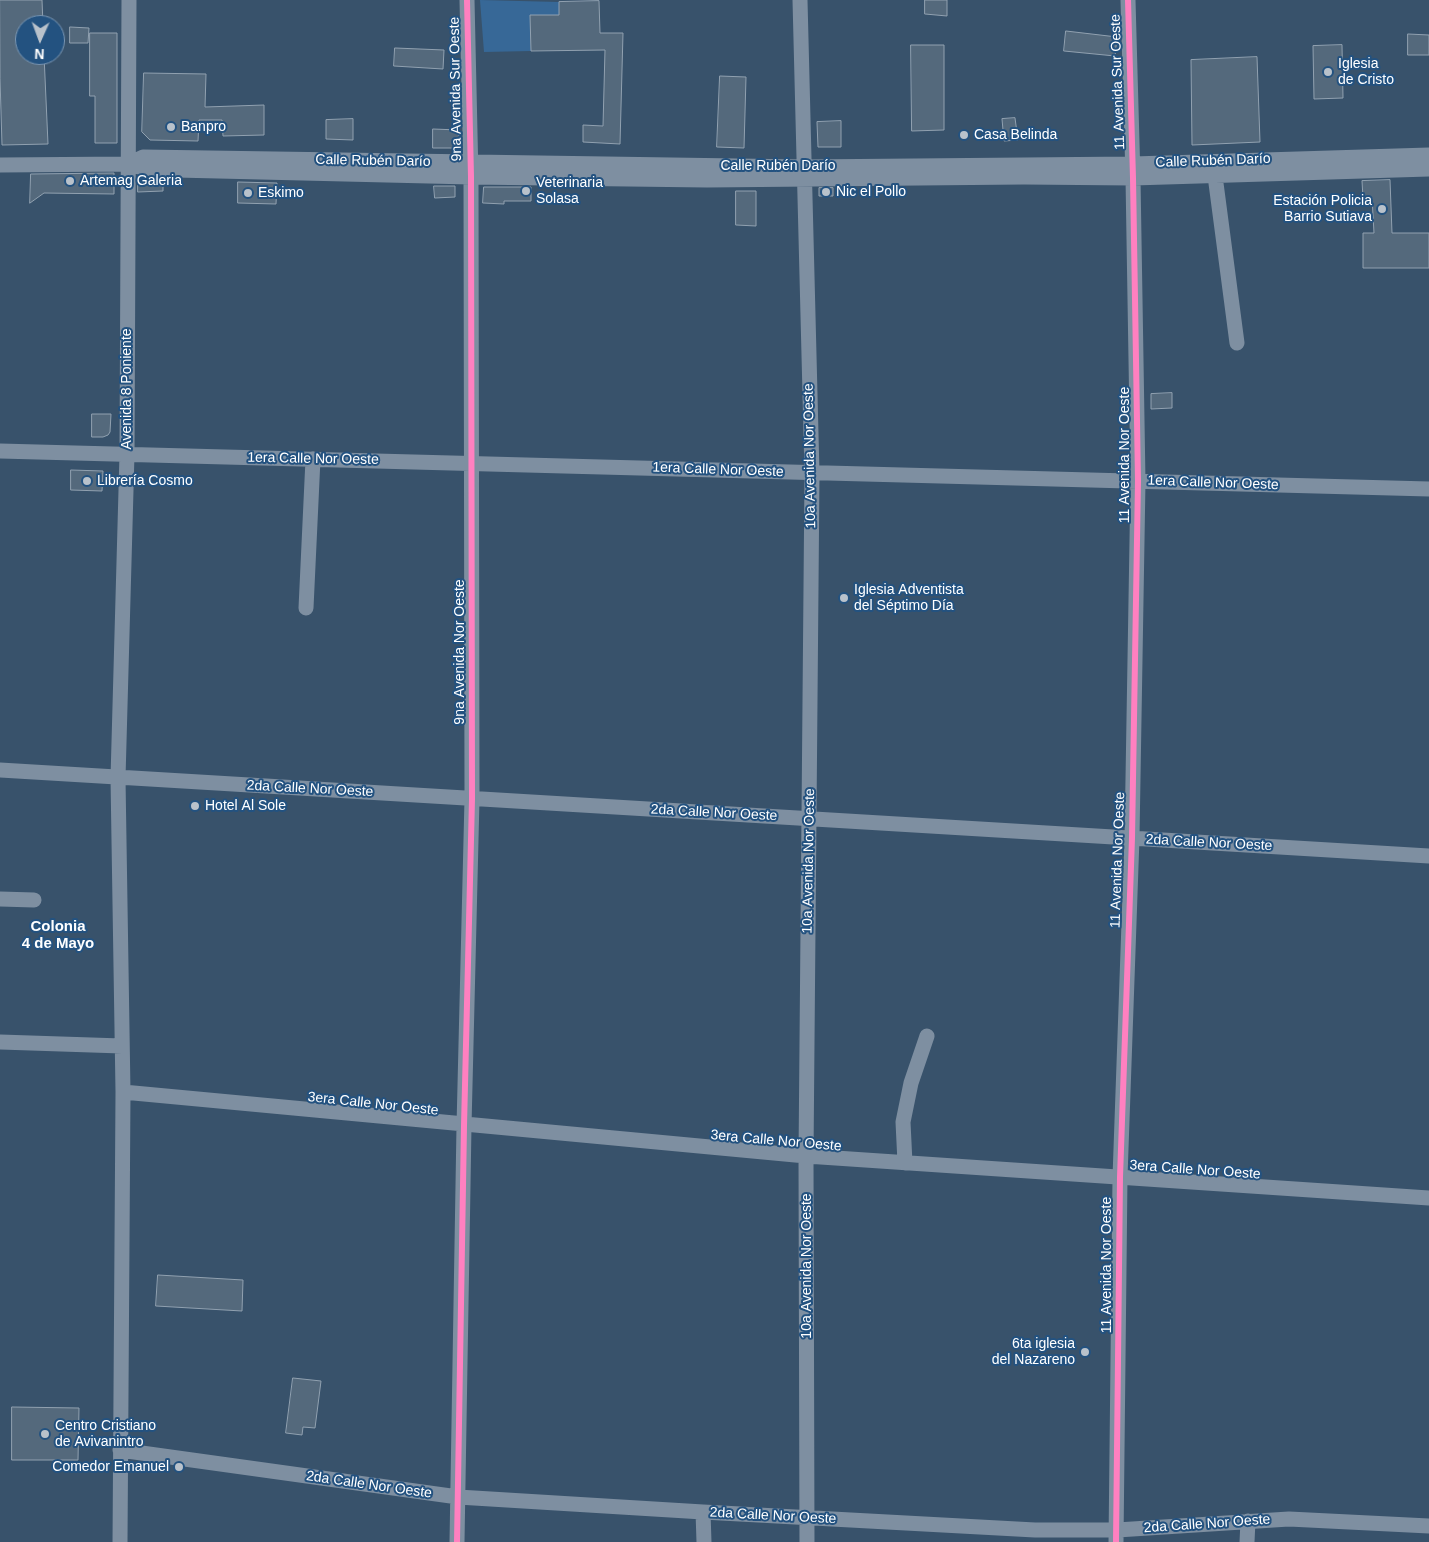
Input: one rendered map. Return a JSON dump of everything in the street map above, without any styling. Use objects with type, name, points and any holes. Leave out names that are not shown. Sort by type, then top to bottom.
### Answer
[{"type":"street","name":"Avenida 8 Poniente","points":[[120,1542],[123,1092],[118,778],[127,454],[130,0]]},
{"type":"street","name":"9na Avenida Sur Oeste","points":[[467,0],[471,170]]},
{"type":"street","name":"10a Avenida Nor Oeste","points":[[800,0],[812,473],[806,1156],[807,1542]]},
{"type":"street","name":"11 Avenida Sur Oeste","points":[[1128,0],[1133,171]]},
{"type":"street","name":"Calle Rubén Darío","points":[[0,165],[128,164],[143,168],[159,169],[249,165],[394,168],[471,170],[595,178],[1024,170],[1133,171],[1215,177],[1429,155]]},
{"type":"street","name":"Calle Rubén Darío","points":[[1133,171],[1214,161],[1429,169]]},
{"type":"street","points":[[1214,161],[1236,343]]},
{"type":"street","name":"Calle Rubén Darío","points":[[471,170],[595,163],[803,173]]},
{"type":"street","points":[[595,163],[595,178]]},
{"type":"street","name":"9na Avenida Nor Oeste","points":[[457,1542],[472,799],[473,464],[471,170]]},
{"type":"street","name":"11 Avenida Nor Oeste","points":[[1117,1536],[1120,1177],[1132,838],[1138,481],[1133,171]]},
{"type":"street","name":"1era Calle Nor Oeste","points":[[0,451],[1429,489]]},
{"type":"street","points":[[306,608],[313,460]]},
{"type":"street","name":"2da Calle Nor Oeste","points":[[0,770],[1429,856]]},
{"type":"street","points":[[0,899],[34,900]]},
{"type":"street","points":[[905,1163],[903,1122],[910,1083],[927,1036]]},
{"type":"street","points":[[0,1042],[122,1046]]},
{"type":"street","name":"3era Calle Nor Oeste","points":[[123,1092],[464,1126],[806,1156],[1429,1198]]},
{"type":"street","name":"2da Calle Nor Oeste","points":[[120,1450],[458,1497],[808,1517],[1035,1536],[1117,1536],[1248,1521],[1289,1519],[1429,1526]]},
{"type":"street","points":[[703,1512],[704,1542]]},
{"type":"street","points":[[1247,1542],[1248,1521]]},
{"type":"shaded area","points":[[480,0],[559,2],[559,15],[530,15],[531,51],[484,52]]},
{"type":"building","points":[[0,0],[42,0],[43,15],[15,15],[15,65],[44,65],[48,144],[2,145]]},
{"type":"building","points":[[925,0],[947,0],[947,16],[925,14]]},
{"type":"building","points":[[599,1],[600,33],[623,33],[620,144],[583,142],[583,125],[603,126],[605,50],[531,51],[530,15],[559,15],[559,2]]},
{"type":"building","points":[[70,27],[89,28],[88,43],[70,43]]},
{"type":"building","points":[[1066,31],[1117,37],[1115,56],[1064,51]]},
{"type":"building","points":[[90,33],[117,33],[117,143],[95,143],[95,96],[90,96]]},
{"type":"building","points":[[1408,34],[1429,35],[1429,55],[1408,55]]},
{"type":"building","points":[[911,45],[944,45],[944,130],[912,131]]},
{"type":"building","name":"Iglesia de Cristo","points":[[1342,45],[1343,98],[1314,99],[1313,46]]},
{"type":"building","points":[[395,48],[444,50],[443,69],[394,66]]},
{"type":"building","points":[[1257,57],[1260,142],[1192,145],[1191,60]]},
{"type":"building","points":[[144,73],[206,74],[205,107],[264,105],[264,135],[223,136],[222,120],[199,120],[198,141],[150,140],[142,132]]},
{"type":"building","points":[[720,76],[746,77],[744,148],[717,147]]},
{"type":"building","points":[[1015,118],[1018,140],[1004,141],[1002,119]]},
{"type":"building","points":[[353,119],[353,140],[326,139],[326,120]]},
{"type":"building","points":[[841,121],[841,147],[818,147],[817,122]]},
{"type":"building","points":[[433,129],[459,130],[459,148],[433,148]]},
{"type":"building","points":[[114,173],[114,194],[44,193],[30,203],[31,174]]},
{"type":"building","points":[[138,176],[163,179],[163,191],[138,192]]},
{"type":"building","points":[[1390,180],[1392,233],[1429,233],[1429,268],[1363,268],[1363,233],[1374,233],[1372,198],[1363,198],[1362,181]]},
{"type":"building","points":[[238,182],[277,183],[276,204],[238,203]]},
{"type":"building","points":[[434,186],[455,186],[455,197],[435,198]]},
{"type":"building","points":[[484,187],[531,187],[531,201],[504,201],[504,204],[483,203]]},
{"type":"building","name":"Nic el Pollo","points":[[819,188],[833,188],[833,196],[819,196]]},
{"type":"building","points":[[736,191],[756,191],[756,226],[736,225]]},
{"type":"building","points":[[1172,393],[1172,408],[1151,409],[1151,394]]},
{"type":"building","points":[[92,414],[111,414],[110,432],[108,435],[92,437]]},
{"type":"building","name":"Librería Cosmo","points":[[71,470],[103,471],[102,491],[71,490]]},
{"type":"building","points":[[158,1275],[243,1280],[242,1311],[156,1306]]},
{"type":"building","points":[[293,1378],[321,1381],[315,1428],[303,1427],[302,1435],[286,1433]]},
{"type":"building","name":"Centro Cristiano de Avivanintro","points":[[12,1407],[79,1408],[78,1460],[12,1460]]},
{"type":"cycle path","points":[[457,1542],[472,799],[471,177],[467,0]]},
{"type":"cycle path","points":[[1116,1542],[1120,1177],[1132,838],[1138,481],[1128,0]]},
{"type":"place","name":"Iglesia de Cristo","points":[[1328,72]]},
{"type":"place","name":"Banpro","points":[[171,127]]},
{"type":"place","name":"Casa Belinda","points":[[964,135]]},
{"type":"place","name":"Artemag Galeria","points":[[70,181]]},
{"type":"place","name":"Veterinaria Solasa","points":[[526,191]]},
{"type":"place","name":"Nic el Pollo","points":[[826,192]]},
{"type":"place","name":"Eskimo","points":[[248,193]]},
{"type":"place","name":"Estación Policia Barrio Sutiava","points":[[1382,209]]},
{"type":"place","name":"Librería Cosmo","points":[[87,481]]},
{"type":"place","name":"Iglesia Adventista del Séptimo Día","points":[[844,598]]},
{"type":"place","name":"Hotel Al Sole","points":[[195,806]]},
{"type":"place","name":"6ta iglesia del Nazareno","points":[[1085,1352]]},
{"type":"place","name":"Centro Cristiano de Avivanintro","points":[[45,1434]]},
{"type":"place","name":"Comedor Emanuel","points":[[179,1467]]},
{"type":"district","name":"Colonia 4 de Mayo","points":[[58,936]]}]
